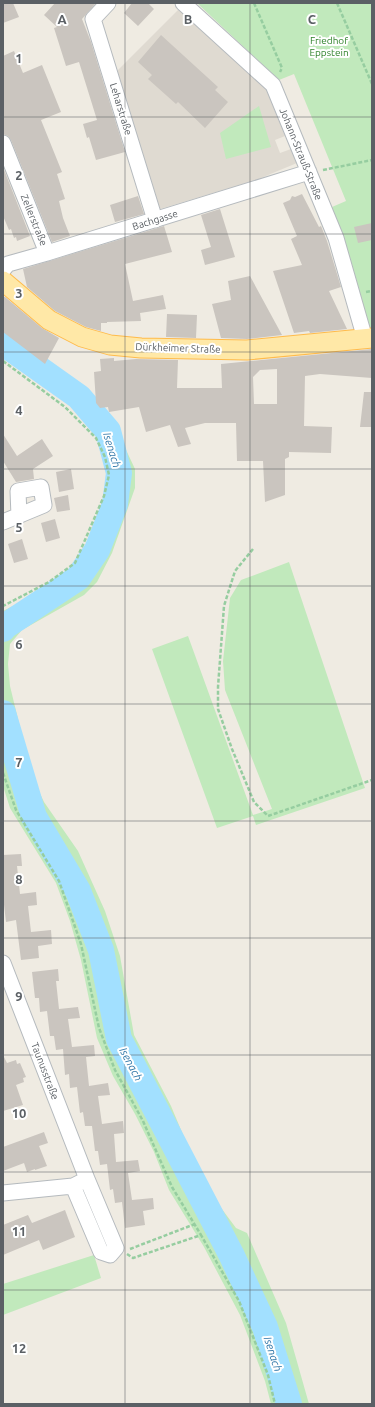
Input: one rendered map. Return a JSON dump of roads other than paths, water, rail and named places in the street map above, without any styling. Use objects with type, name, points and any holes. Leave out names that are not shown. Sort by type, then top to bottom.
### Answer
[{"type":"main road","name":"Dürkheimer Straße","points":[[3,281],[49,320],[82,337],[110,344],[141,348],[247,350],[368,339]]},
{"type":"street","name":"Leharstraße","points":[[108,3],[93,19],[155,220]]},
{"type":"street","name":"Johann-Strauß-Straße","points":[[184,3],[273,85],[336,238],[368,339]]},
{"type":"street","name":"Zellerstraße","points":[[3,143],[47,253]]},
{"type":"street","name":"Bachgasse","points":[[3,270],[8,264],[309,172]]},
{"type":"street","points":[[3,522],[19,516]]},
{"type":"street","name":"Taunusstraße","points":[[3,963],[87,1179],[116,1248],[110,1255],[100,1252],[73,1186]]},
{"type":"street","points":[[3,1193],[73,1186],[87,1179]]},
{"type":"waterway","name":"Isenach","points":[[3,343],[79,397],[108,431],[119,473],[115,504],[97,550],[78,578],[3,629]]},
{"type":"waterway","name":"Isenach","points":[[3,713],[34,817],[78,891],[101,950],[119,1039],[232,1256],[265,1327],[289,1404]]},
{"type":"park label","name":"Friedhof Eppstein","points":[[329,46]]}]
